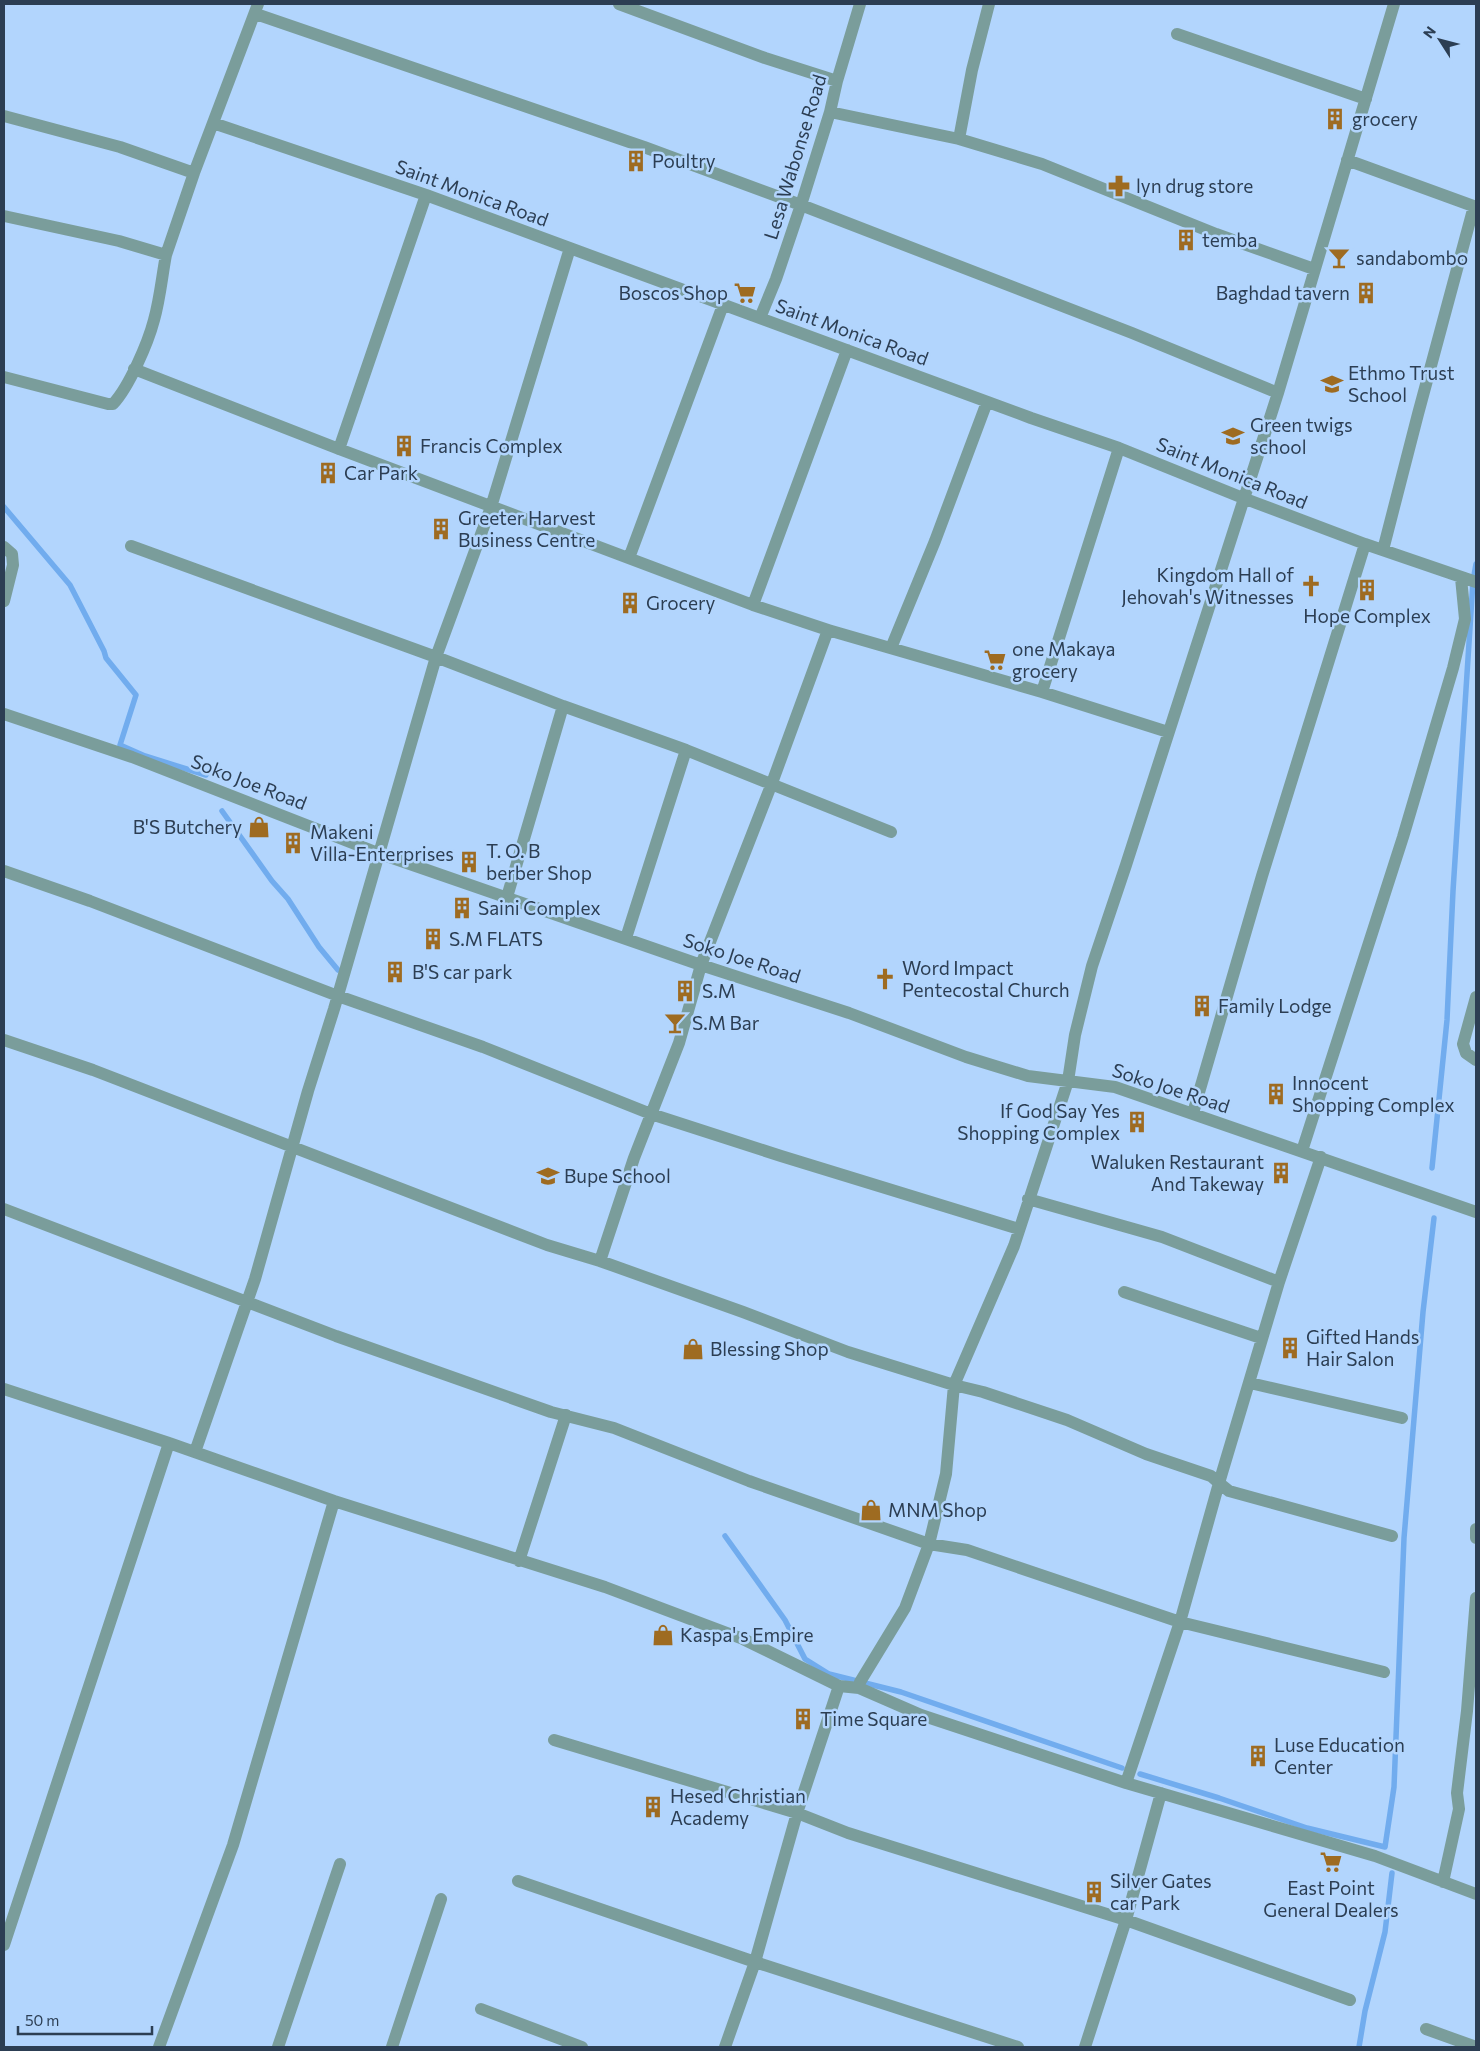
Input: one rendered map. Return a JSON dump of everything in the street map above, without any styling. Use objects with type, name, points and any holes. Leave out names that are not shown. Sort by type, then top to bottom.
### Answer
[{"type":"street","points":[[619,4],[765,58],[837,81]]},
{"type":"street","name":"Lesa Wabonse Road","points":[[760,318],[776,279],[801,205],[830,112],[837,81],[860,4]]},
{"type":"street","points":[[959,139],[972,70],[989,4]]},
{"type":"street","points":[[859,1688],[860,1682],[905,1608],[929,1544],[946,1474],[954,1385],[1014,1246],[1068,1081],[1075,1035],[1092,966],[1278,393],[1394,4]]},
{"type":"street","points":[[4,377],[108,404],[113,404],[119,398],[134,369],[154,321],[166,255],[194,173],[257,9],[801,205],[1132,333],[1278,393]]},
{"type":"street","points":[[1177,34],[1366,99]]},
{"type":"street","points":[[830,112],[959,139],[1042,164],[1216,234],[1314,269]]},
{"type":"street","points":[[4,116],[120,148],[194,173]]},
{"type":"street","name":"Saint Monica Road","points":[[213,123],[570,248],[987,402],[1119,448],[1365,544],[1476,582]]},
{"type":"street","points":[[1347,160],[1475,206],[1383,550]]},
{"type":"street","points":[[339,449],[426,196]]},
{"type":"street","points":[[4,216],[119,241],[166,255]]},
{"type":"street","points":[[195,1452],[255,1279],[294,1149],[308,1091],[338,996],[436,657],[491,507],[570,248]]},
{"type":"street","points":[[629,558],[723,304]]},
{"type":"street","points":[[753,605],[847,350]]},
{"type":"street","points":[[134,369],[491,507],[753,605],[828,630],[1042,692],[1168,732]]},
{"type":"street","points":[[891,648],[935,541],[987,402]]},
{"type":"street","points":[[1042,692],[1119,448]]},
{"type":"street","points":[[1194,1114],[1259,885],[1365,544]]},
{"type":"street","points":[[131,546],[686,750],[892,832]]},
{"type":"street","points":[[4,547],[12,554],[13,565],[4,601]]},
{"type":"street","points":[[1302,1151],[1403,837],[1453,668],[1465,619],[1461,578]]},
{"type":"street","points":[[600,1262],[651,1114],[679,1043],[701,965],[772,783],[828,630]]},
{"type":"street","points":[[507,896],[563,706]]},
{"type":"street","name":"Soko Joe Road","points":[[4,714],[132,757],[378,853],[507,896],[701,965],[848,1013],[966,1057],[1028,1076],[1115,1087],[1476,1212]]},
{"type":"street","points":[[626,938],[686,750]]},
{"type":"street","points":[[4,871],[90,901],[338,996],[483,1047],[651,1114],[1019,1229]]},
{"type":"street","points":[[1476,997],[1464,1044],[1466,1053],[1476,1060]]},
{"type":"street","points":[[4,1040],[93,1070],[547,1245],[743,1312],[848,1352],[954,1385],[983,1392],[1067,1420],[1146,1454],[1211,1476],[1229,1491],[1392,1536]]},
{"type":"street","points":[[1126,1783],[1180,1622],[1219,1482],[1250,1383],[1261,1338],[1321,1157]]},
{"type":"street","points":[[1028,1199],[1162,1237],[1279,1282]]},
{"type":"street","points":[[4,1209],[336,1336],[551,1412],[614,1428],[748,1481],[929,1544],[967,1550],[1180,1622],[1384,1672]]},
{"type":"street","points":[[1124,1292],[1261,1338]]},
{"type":"street","points":[[1250,1383],[1402,1418]]},
{"type":"street","points":[[4,1390],[169,1442],[334,1501],[605,1587],[743,1639],[839,1686],[859,1688],[921,1715],[1126,1783],[1375,1856],[1476,1894]]},
{"type":"street","points":[[519,1561],[566,1415]]},
{"type":"street","points":[[4,1945],[169,1442]]},
{"type":"street","points":[[159,2047],[233,1844],[334,1501]]},
{"type":"street","points":[[1476,1529],[1476,1538]]},
{"type":"street","points":[[1442,1882],[1459,1810],[1457,1793],[1467,1711],[1476,1598]]},
{"type":"street","points":[[725,2047],[755,1962],[797,1813],[839,1686]]},
{"type":"street","points":[[554,1740],[797,1813],[848,1833],[1126,1920],[1350,2000]]},
{"type":"street","points":[[1085,2047],[1126,1920],[1161,1793]]},
{"type":"street","points":[[278,2047],[340,1864]]},
{"type":"street","points":[[518,1881],[755,1962],[1018,2047]]},
{"type":"street","points":[[392,2047],[441,1899]]},
{"type":"street","points":[[481,2009],[582,2047]]},
{"type":"street","points":[[1426,2029],[1476,2047]]},
{"type":"waterway","points":[[4,507],[70,585],[106,658],[136,695],[120,745],[145,756],[206,775]]},
{"type":"waterway","points":[[1432,1168],[1447,1020],[1453,891],[1473,581],[1476,564]]},
{"type":"waterway","points":[[222,811],[272,881],[288,899],[319,947],[338,970]]},
{"type":"waterway","points":[[1140,1774],[1307,1828],[1385,1847],[1394,1787],[1404,1538],[1423,1312],[1434,1218]]},
{"type":"waterway","points":[[725,1536],[785,1620],[805,1659],[829,1674],[901,1692],[1122,1768]]},
{"type":"waterway","points":[[1359,2047],[1365,2011],[1385,1932],[1392,1873]]},
{"type":"place","name":"grocery","points":[[1335,119]]},
{"type":"place","name":"Poultry","points":[[636,161]]},
{"type":"place","name":"lyn drug store","points":[[1119,186]]},
{"type":"place","name":"temba","points":[[1186,240]]},
{"type":"place","name":"sandabombo","points":[[1339,258]]},
{"type":"place","name":"Boscos Shop","points":[[745,293]]},
{"type":"place","name":"Baghdad tavern","points":[[1366,293]]},
{"type":"place","name":"Ethmo Trust School","points":[[1332,384]]},
{"type":"place","name":"Green twigs school","points":[[1233,436]]},
{"type":"place","name":"Francis Complex","points":[[404,446]]},
{"type":"place","name":"Car Park","points":[[328,473]]},
{"type":"place","name":"Greeter Harvest Business Centre","points":[[441,529]]},
{"type":"place","name":"Kingdom Hall of Jehovah's Witnesses","points":[[1311,586]]},
{"type":"place","name":"Hope Complex","points":[[1367,590]]},
{"type":"place","name":"Grocery","points":[[630,603]]},
{"type":"place","name":"one Makaya grocery","points":[[995,660]]},
{"type":"place","name":"B'S Butchery","points":[[259,827]]},
{"type":"place","name":"Makeni Villa-Enterprises","points":[[293,843]]},
{"type":"place","name":"T. O. B berber Shop","points":[[469,862]]},
{"type":"place","name":"Saini Complex","points":[[462,908]]},
{"type":"place","name":"S.M FLATS","points":[[433,939]]},
{"type":"place","name":"B'S car park","points":[[395,972]]},
{"type":"place","name":"Word Impact Pentecostal Church","points":[[885,979]]},
{"type":"place","name":"S.M","points":[[685,991]]},
{"type":"place","name":"Family Lodge","points":[[1202,1006]]},
{"type":"place","name":"S.M Bar","points":[[675,1023]]},
{"type":"place","name":"Innocent Shopping Complex","points":[[1276,1094]]},
{"type":"place","name":"If God Say Yes Shopping Complex","points":[[1137,1122]]},
{"type":"place","name":"Waluken Restaurant And Takeway","points":[[1281,1173]]},
{"type":"place","name":"Bupe School","points":[[548,1176]]},
{"type":"place","name":"Gifted Hands Hair Salon","points":[[1290,1348]]},
{"type":"place","name":"Blessing Shop","points":[[693,1349]]},
{"type":"place","name":"MNM Shop","points":[[871,1510]]},
{"type":"place","name":"Kaspa' s Empire","points":[[663,1635]]},
{"type":"place","name":"Time Square","points":[[803,1719]]},
{"type":"place","name":"Luse Education Center","points":[[1258,1756]]},
{"type":"place","name":"Hesed Christian Academy","points":[[653,1807]]},
{"type":"place","name":"East Point General Dealers","points":[[1331,1862]]},
{"type":"place","name":"Silver Gates car Park","points":[[1094,1892]]}]
